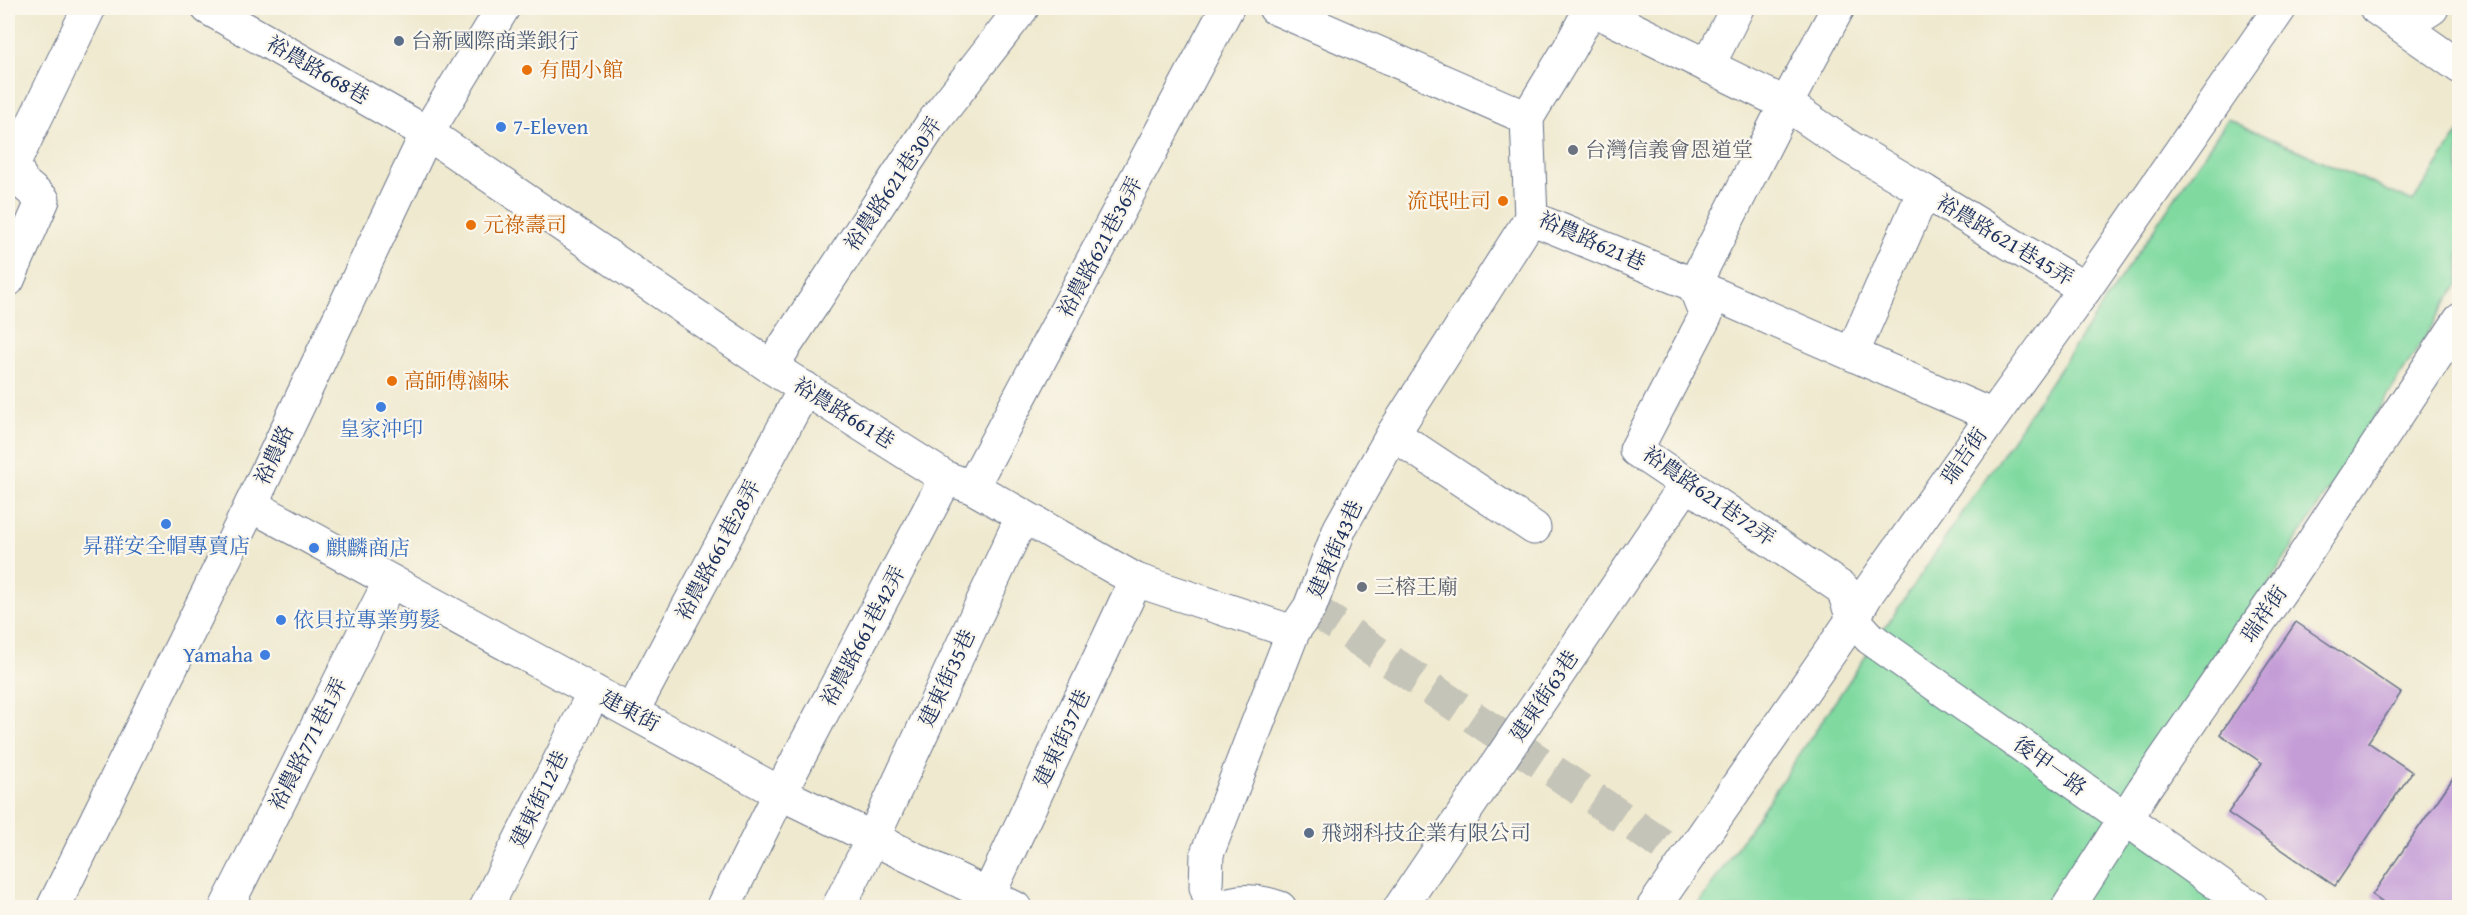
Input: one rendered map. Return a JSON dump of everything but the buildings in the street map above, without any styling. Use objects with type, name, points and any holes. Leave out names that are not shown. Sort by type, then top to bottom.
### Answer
[{"type":"street","points":[[8,280],[43,200],[22,182],[14,163],[89,8]]},
{"type":"street","name":"裕農路668巷","points":[[208,8],[427,133]]},
{"type":"street","name":"裕農路","points":[[53,908],[251,505],[427,133],[503,8]]},
{"type":"street","name":"裕農路621巷30弄","points":[[771,367],[931,125],[1022,8]]},
{"type":"street","name":"裕農路621巷36弄","points":[[959,483],[1227,8]]},
{"type":"street","points":[[1275,8],[1527,118],[1591,8],[1786,104],[1849,147],[1924,191]]},
{"type":"street","points":[[1708,66],[1737,8]]},
{"type":"street","points":[[1694,285],[1786,104],[1838,8]]},
{"type":"street","name":"瑞吉街","points":[[1653,908],[1853,619],[1867,594],[2085,289],[2280,8]]},
{"type":"street","points":[[2376,8],[2460,67]]},
{"type":"street","points":[[2404,26],[2432,8]]},
{"type":"street","name":"裕農路621巷","points":[[1527,118],[1531,218],[1694,285],[1993,416]]},
{"type":"street","name":"裕農路661巷","points":[[427,133],[771,367],[959,483],[1136,580],[1293,632]]},
{"type":"street","name":"裕農路621巷45弄","points":[[1852,354],[1924,191],[2085,289]]},
{"type":"street","name":"建東街43巷","points":[[1213,908],[1206,887],[1207,854],[1293,632],[1310,607],[1341,528],[1393,434],[1531,218]]},
{"type":"street","name":"裕農路621巷72弄","points":[[1694,285],[1706,315],[1636,450],[1843,589],[1853,619]]},
{"type":"street","name":"瑞祥街","points":[[2068,908],[2144,789],[2292,574],[2460,320]]},
{"type":"street","name":"裕農路661巷28弄","points":[[632,711],[805,388]]},
{"type":"street","points":[[1393,434],[1534,528]]},
{"type":"street","name":"裕農路661巷42弄","points":[[723,908],[780,793],[959,483]]},
{"type":"street","name":"建東街63巷","points":[[1400,908],[1687,483]]},
{"type":"street","name":"建東街","points":[[251,505],[780,793],[1004,904]]},
{"type":"street","name":"建東街35巷","points":[[838,908],[873,838],[1022,517]]},
{"type":"street","name":"建東街37巷","points":[[1004,904],[1136,580]]},
{"type":"street","name":"裕農路771巷1弄","points":[[226,908],[390,581]]},
{"type":"street","name":"後甲一路","points":[[1853,619],[1870,638],[2252,908]]},
{"type":"street","name":"建東街12巷","points":[[486,908],[594,692]]},
{"type":"street","points":[[1220,908],[1241,901],[1280,908]]},
{"type":"green space","points":[[2228,119],[2413,202],[2459,132],[2459,283],[2118,823],[2235,907],[1696,908]]},
{"type":"tunnel","points":[[1310,607],[1685,860]]},
{"type":"place","name":"台新國際商業銀行","points":[[399,41]]},
{"type":"place","name":"有間小館","points":[[527,70]]},
{"type":"place","name":"7-Eleven","points":[[501,127]]},
{"type":"place","name":"台灣信義會恩道堂","points":[[1573,150]]},
{"type":"place","name":"流氓吐司","points":[[1503,201]]},
{"type":"place","name":"元祿壽司","points":[[471,225]]},
{"type":"place","name":"高師傅滷味","points":[[392,381]]},
{"type":"place","name":"皇家沖印","points":[[381,407]]},
{"type":"place","name":"昇群安全帽專賣店","points":[[166,524]]},
{"type":"place","name":"麒麟商店","points":[[314,548]]},
{"type":"place","name":"三榕王廟","points":[[1362,587]]},
{"type":"place","name":"依貝拉專業剪髮","points":[[281,620]]},
{"type":"place","name":"Yamaha","points":[[265,655]]},
{"type":"place","name":"飛翊科技企業有限公司","points":[[1309,833]]}]
